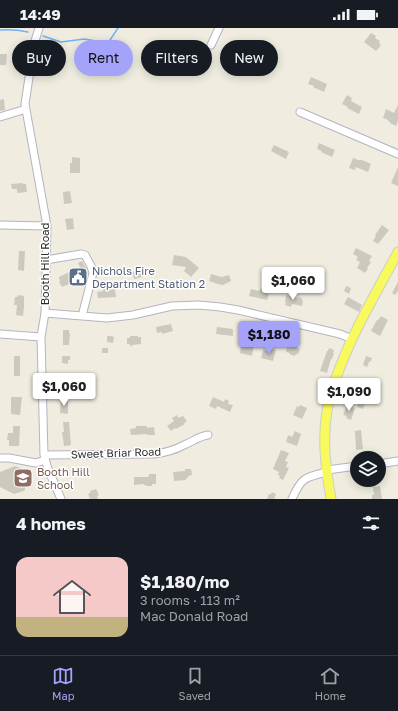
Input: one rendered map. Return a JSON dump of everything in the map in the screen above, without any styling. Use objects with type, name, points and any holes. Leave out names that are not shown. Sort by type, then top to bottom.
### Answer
[{"type":"main road","points":[[331,499],[325,440],[327,410],[338,370],[352,339],[398,252]]},
{"type":"street","name":"Booth Hill Road","points":[[39,28],[34,44],[25,104],[47,226],[45,313],[41,337],[44,458],[61,499]]},
{"type":"street","points":[[212,43],[219,28]]},
{"type":"street","points":[[0,117],[26,109]]},
{"type":"street","points":[[300,112],[398,154]]},
{"type":"street","points":[[0,225],[47,226]]},
{"type":"street","points":[[46,260],[81,254],[85,255],[93,272],[82,316]]},
{"type":"street","points":[[45,313],[107,318],[133,315],[172,306],[199,305],[238,310],[340,334],[352,339]]},
{"type":"street","points":[[0,334],[41,337]]},
{"type":"street","name":"Sweet Briar Road","points":[[0,458],[9,458],[36,463],[44,458],[163,453],[184,446],[202,436],[208,435]]},
{"type":"street","points":[[386,463],[398,461]]},
{"type":"street","points":[[292,499],[299,485],[307,478],[327,471],[350,467]]},
{"type":"building","points":[[371,33],[380,41],[379,43],[381,45],[376,51],[364,42]]},
{"type":"building","points":[[0,54],[7,54],[6,65],[0,65]]},
{"type":"building","points":[[311,77],[327,84],[324,92],[308,84]]},
{"type":"building","points":[[347,95],[352,98],[351,101],[362,107],[359,114],[342,104]]},
{"type":"building","points":[[4,99],[5,110],[0,111],[0,100]]},
{"type":"building","points":[[398,105],[398,121],[396,126],[383,118],[386,109],[394,113]]},
{"type":"building","points":[[319,143],[335,150],[332,157],[317,149]]},
{"type":"building","points":[[274,145],[289,152],[286,159],[271,151]]},
{"type":"building","points":[[72,157],[80,158],[80,173],[70,173],[70,163],[72,163]]},
{"type":"building","points":[[353,158],[371,164],[368,172],[356,167],[355,170],[349,168]]},
{"type":"building","points":[[398,167],[398,186],[391,183]]},
{"type":"building","points":[[11,184],[26,184],[27,192],[17,193],[17,189],[12,189]]},
{"type":"building","points":[[70,191],[72,203],[64,204],[63,192]]},
{"type":"building","points":[[73,218],[74,229],[67,230],[65,219]]},
{"type":"building","points":[[382,225],[389,230],[378,244],[373,241]]},
{"type":"building","points":[[356,248],[372,256],[369,261],[371,262],[365,273],[357,268],[360,262],[356,260],[358,257],[353,254]]},
{"type":"building","points":[[19,251],[25,251],[24,271],[18,270]]},
{"type":"building","points":[[174,255],[186,257],[199,268],[191,277],[184,271],[186,267],[172,265]]},
{"type":"building","points":[[82,261],[88,273],[87,275],[62,287],[59,282],[59,277],[80,267],[78,263]]},
{"type":"building","points":[[143,266],[146,276],[134,279],[132,272],[138,270],[137,267]]},
{"type":"building","points":[[211,274],[222,277],[229,275],[231,281],[223,285],[209,281]]},
{"type":"building","points":[[398,282],[398,291],[395,295],[392,293]]},
{"type":"building","points":[[262,285],[269,287],[267,300],[249,296],[251,289],[259,291]]},
{"type":"building","points":[[346,286],[351,288],[349,294],[344,291]]},
{"type":"building","points":[[103,287],[107,287],[107,290],[115,289],[116,297],[98,298],[97,292],[103,291]]},
{"type":"building","points":[[18,295],[24,296],[23,316],[16,315],[17,305],[14,305],[15,297]]},
{"type":"building","points":[[286,295],[302,298],[302,306],[292,304],[291,307],[285,305]]},
{"type":"building","points":[[348,297],[362,305],[359,312],[344,304]]},
{"type":"building","points":[[381,316],[388,320],[380,336],[371,331]]},
{"type":"building","points":[[171,324],[173,331],[162,334],[162,332],[157,333],[156,327]]},
{"type":"building","points":[[217,327],[233,329],[233,336],[216,334]]},
{"type":"building","points":[[63,330],[69,330],[69,345],[63,345]]},
{"type":"building","points":[[107,336],[114,337],[113,343],[107,342]]},
{"type":"building","points":[[130,336],[141,337],[141,344],[132,345],[132,347],[127,344],[127,338],[130,338]]},
{"type":"building","points":[[248,344],[254,345],[252,356],[240,353],[241,345],[248,346]]},
{"type":"building","points":[[291,345],[300,349],[298,354],[295,356],[286,352],[287,347],[291,348]]},
{"type":"building","points":[[102,348],[108,348],[108,353],[102,353]]},
{"type":"building","points":[[329,348],[334,350],[334,353],[327,373],[320,371]]},
{"type":"building","points":[[270,349],[276,350],[273,361],[261,358],[263,350],[270,352]]},
{"type":"building","points":[[14,356],[20,356],[20,376],[14,376]]},
{"type":"building","points":[[62,356],[70,356],[68,364],[62,363]]},
{"type":"building","points":[[366,356],[372,358],[367,367],[363,365]]},
{"type":"building","points":[[64,373],[69,373],[69,389],[62,388]]},
{"type":"building","points":[[11,397],[22,397],[20,415],[11,414]]},
{"type":"building","points":[[213,397],[224,402],[225,399],[229,401],[228,404],[233,405],[230,412],[217,406],[216,409],[209,406]]},
{"type":"building","points":[[61,400],[68,401],[68,414],[60,413]]},
{"type":"building","points":[[359,401],[365,403],[363,409],[357,407]]},
{"type":"building","points":[[300,405],[307,408],[302,419],[293,415],[297,406],[299,407]]},
{"type":"building","points":[[347,405],[355,408],[351,420],[346,418],[347,416],[343,415]]},
{"type":"building","points":[[177,415],[178,418],[183,416],[187,421],[184,423],[185,424],[171,431],[167,426],[174,421],[172,418]]},
{"type":"building","points":[[63,422],[69,422],[71,445],[64,446],[62,432],[64,432]]},
{"type":"building","points":[[13,426],[20,426],[19,446],[9,446],[9,440],[7,440],[8,433],[13,433]]},
{"type":"building","points":[[136,426],[147,426],[147,428],[154,427],[155,435],[131,435],[130,429],[136,428]]},
{"type":"building","points":[[361,430],[363,449],[356,450],[355,431]]},
{"type":"building","points":[[295,431],[301,434],[297,446],[286,442],[288,435],[292,437]]},
{"type":"building","points":[[281,450],[289,453],[285,461],[288,462],[286,467],[289,468],[283,480],[279,478],[279,472],[273,469]]},
{"type":"building","points":[[15,466],[25,470],[29,481],[24,491],[14,494],[0,487],[0,472]]},
{"type":"building","points":[[185,469],[191,469],[192,475],[188,476],[186,480],[174,481],[173,472],[185,471]]},
{"type":"building","points":[[149,474],[156,474],[156,484],[152,484],[152,486],[146,486],[144,484],[134,485],[134,477],[148,477]]},
{"type":"building","points":[[373,487],[380,487],[382,499],[372,499],[372,495],[374,495]]},
{"type":"building","points":[[96,489],[99,495],[97,496],[98,499],[90,499],[88,494],[90,491]]},
{"type":"building","points":[[272,492],[276,494],[274,499],[267,499],[269,494]]},
{"type":"waterway","points":[[43,36],[61,42],[84,39],[108,43],[118,28]]},
{"type":"waterway","points":[[0,30],[28,32]]},
{"type":"place","name":"Nichols Fire Department Station 2","points":[[78,277]]},
{"type":"place","name":"Booth Hill School","points":[[23,478]]}]
